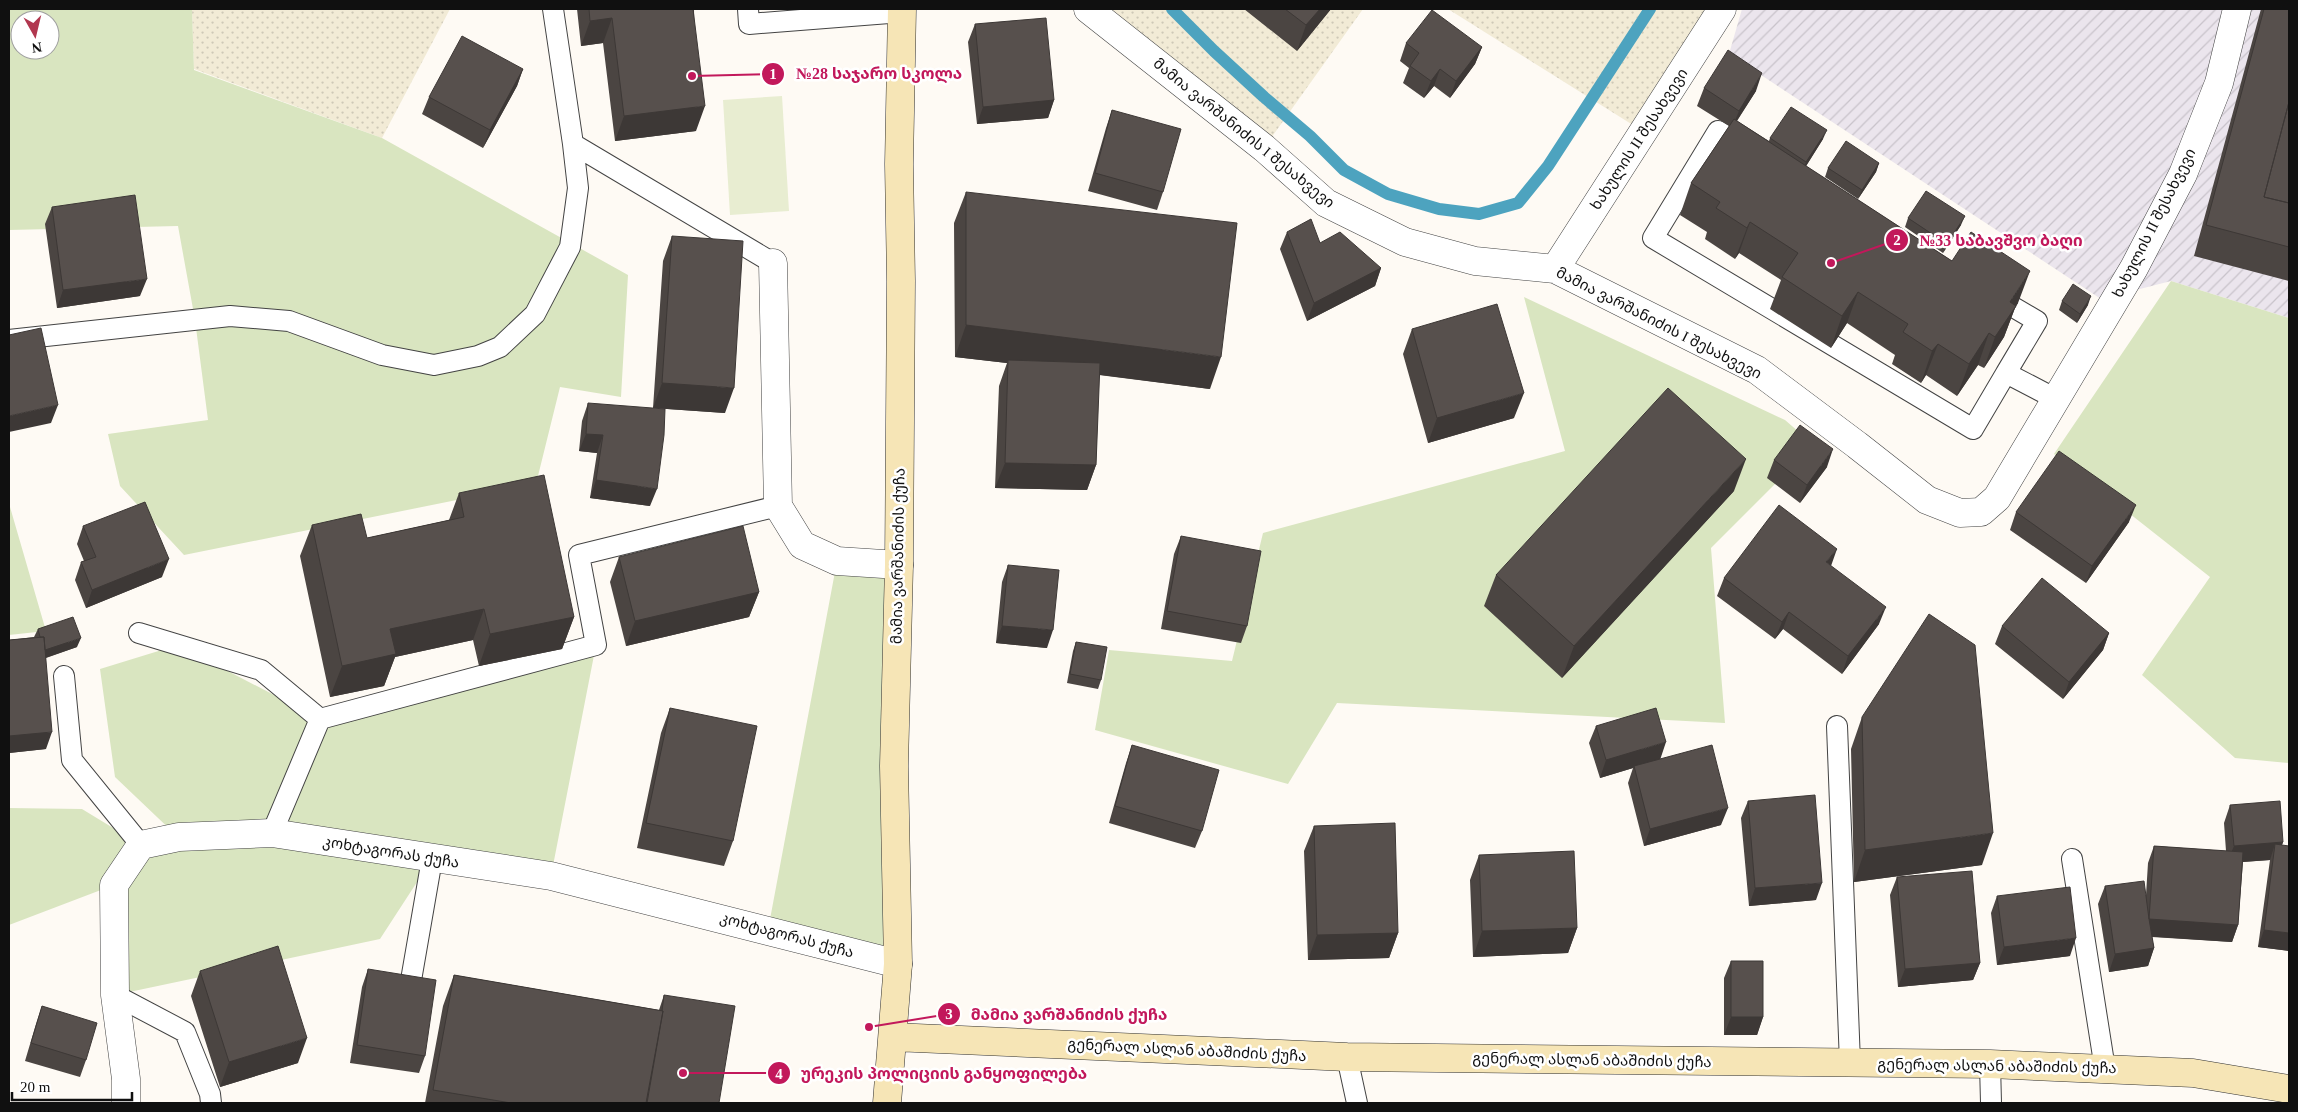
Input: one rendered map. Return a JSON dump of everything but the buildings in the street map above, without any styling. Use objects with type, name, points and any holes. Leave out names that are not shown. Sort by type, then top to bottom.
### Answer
[{"type":"street","name":"მამია ვარშანიძის I შესახვევი","points":[[1088,9],[1264,148],[1326,203],[1405,242],[1475,261],[1555,269],[1757,370],[1927,500],[1960,513],[1981,512],[1997,498],[2056,399]]},
{"type":"street","name":"ხახულის II შესახვევი","points":[[1555,269],[1722,9]]},
{"type":"street","name":"ხახულის II შესახვევი","points":[[2056,399],[2134,268],[2183,174],[2219,83],[2237,9]]},
{"type":"street","name":"მამია ვარშანიძის ქუჩა","points":[[887,1103],[898,964],[894,766],[899,565],[901,281],[899,164],[902,10]]},
{"type":"street","points":[[773,263],[778,506],[802,545],[836,560],[899,565]]},
{"type":"street","name":"კოხტაგორას ქუჩა","points":[[140,845],[178,837],[272,833],[551,876],[898,964]]},
{"type":"street","points":[[126,1103],[126,1080],[115,995],[114,885],[140,845]]},
{"type":"street","name":"გენერალ ასლან აბაშიძის ქუჩა","points":[[893,1037],[1347,1058],[1990,1064],[2192,1073],[2289,1089]]},
{"type":"lane","points":[[9,340],[230,316],[289,321],[382,356],[434,365],[478,356],[500,347],[535,314],[570,247],[578,188],[553,9]]},
{"type":"lane","points":[[748,9],[749,24],[902,10]]},
{"type":"lane","points":[[1760,156],[1718,131],[1653,238],[1973,429],[2037,321],[1978,286]]},
{"type":"lane","points":[[573,144],[773,263]]},
{"type":"lane","points":[[2006,373],[2056,399]]},
{"type":"lane","points":[[320,719],[596,645],[579,555],[778,506]]},
{"type":"lane","points":[[139,633],[261,670],[320,719]]},
{"type":"lane","points":[[64,676],[72,760],[140,845]]},
{"type":"lane","points":[[272,833],[320,719]]},
{"type":"lane","points":[[1837,726],[1850,1063]]},
{"type":"lane","points":[[410,986],[432,859]]},
{"type":"lane","points":[[2072,859],[2105,1069]]},
{"type":"lane","points":[[115,995],[185,1032],[210,1094],[211,1103]]},
{"type":"lane","points":[[1347,1058],[1357,1103]]},
{"type":"lane","points":[[1990,1064],[1991,1103]]},
{"type":"shaded area","points":[[192,9],[450,9],[382,138],[194,69]]},
{"type":"shaded area","points":[[1088,9],[1363,9],[1264,148]]},
{"type":"shaded area","points":[[1448,9],[1722,9],[1644,132]]},
{"type":"shaded area","points":[[1742,9],[2289,9],[2289,318],[2171,281],[2101,299],[1729,54]]},
{"type":"green space","points":[[9,9],[192,9],[194,70],[382,138],[628,275],[621,397],[560,387],[536,484],[184,555],[120,486],[108,434],[208,420],[195,320],[178,226],[9,230]]},
{"type":"green space","points":[[782,96],[789,211],[730,215],[723,100]]},
{"type":"green space","points":[[2171,281],[2289,318],[2289,763],[2235,758],[2142,675],[2210,577],[2054,454]]},
{"type":"green space","points":[[1524,297],[1785,420],[1814,445],[1711,548],[1725,723],[1337,703],[1288,784],[1095,730],[1109,650],[1232,661],[1263,533],[1565,451]]},
{"type":"green space","points":[[10,507],[46,631],[9,635]]},
{"type":"green space","points":[[837,561],[899,565],[898,964],[768,930]]},
{"type":"green space","points":[[178,645],[320,719],[596,645],[551,876],[432,859],[380,939],[115,995],[114,885],[9,925],[9,808],[82,809],[141,845],[178,837],[115,777],[100,669]]},
{"type":"waterway","points":[[1172,9],[1214,51],[1310,136],[1344,170],[1388,194],[1439,209],[1479,214],[1518,203],[1548,166],[1650,9]]},
{"type":"place","name":"№28 საჯარო სკოლა","points":[[692,76]]},
{"type":"place","name":"№33 საბავშვო ბაღი","points":[[1831,263]]},
{"type":"place","name":"მამია ვარშანიძის ქუჩა","points":[[869,1027]]},
{"type":"place","name":"ურეკის პოლიციის განყოფილება","points":[[683,1073]]}]
